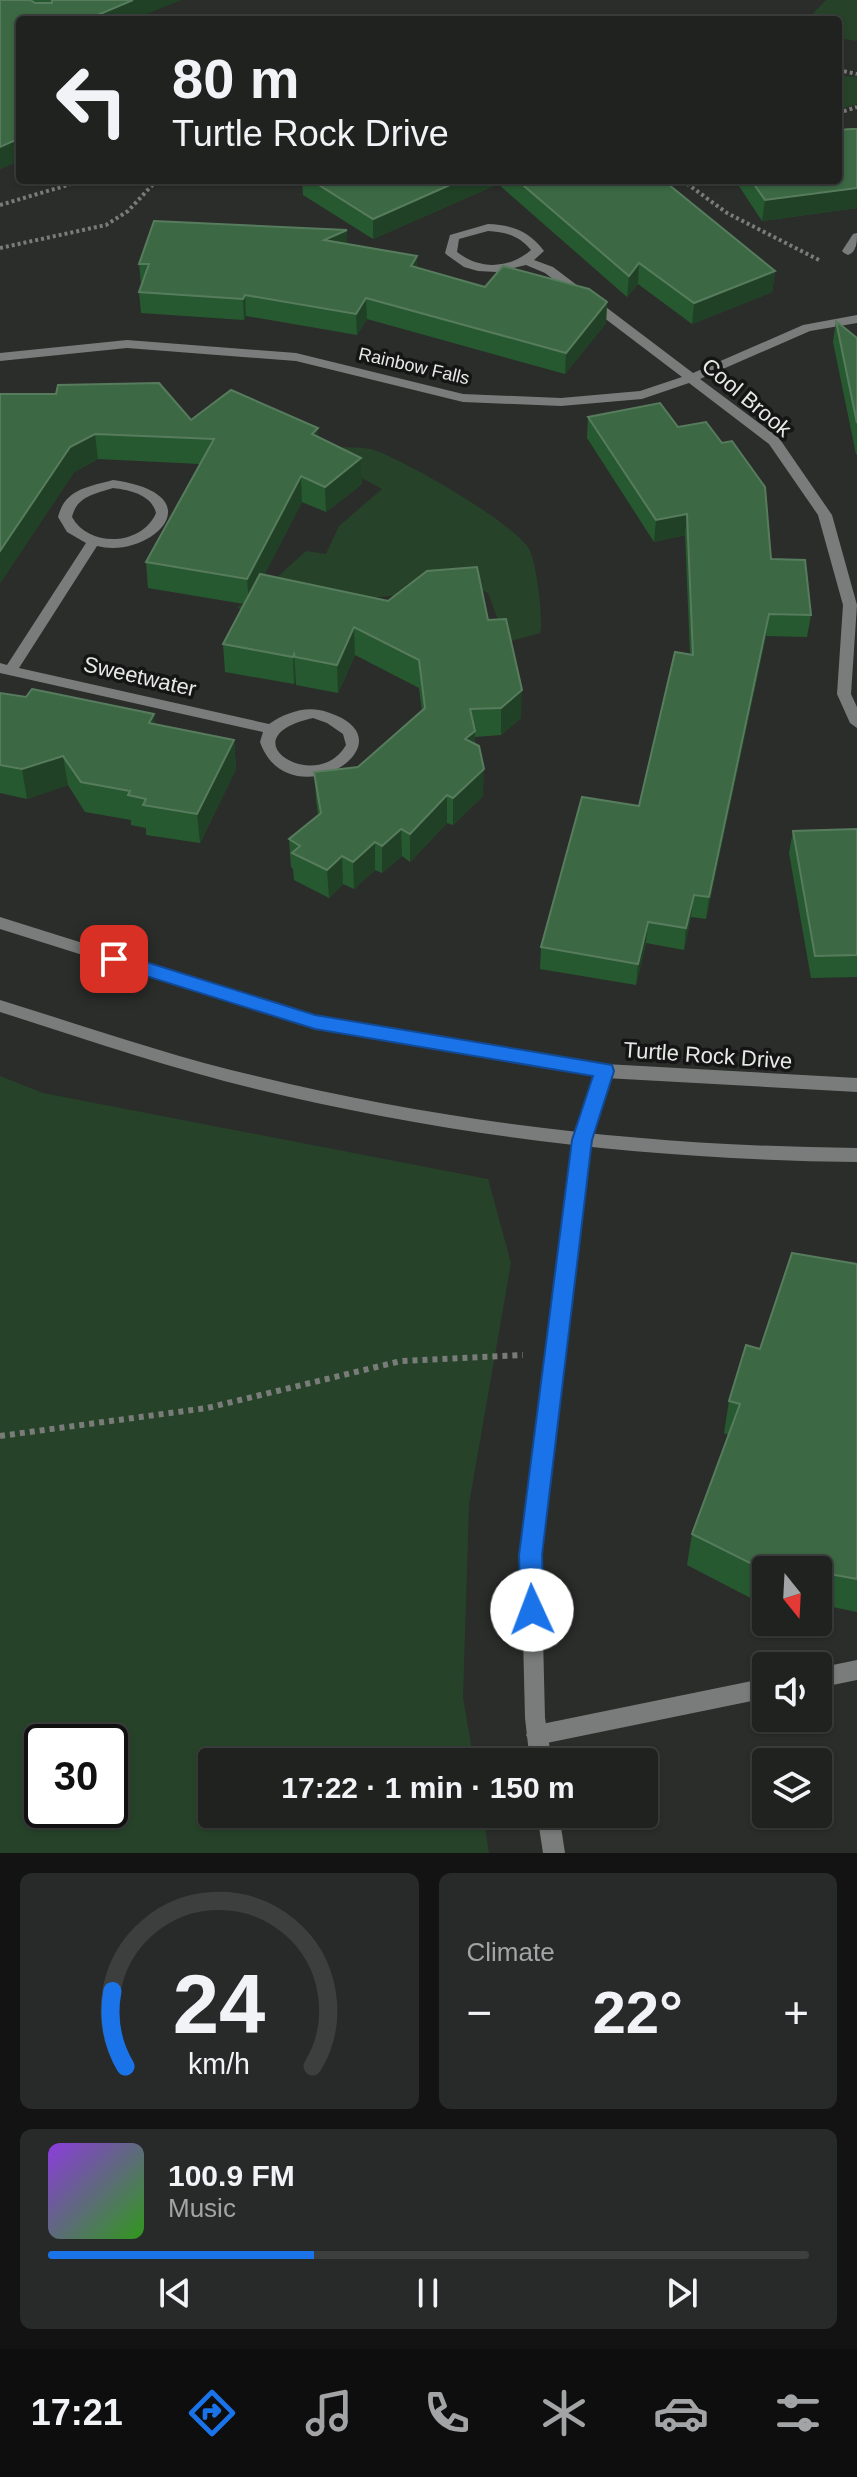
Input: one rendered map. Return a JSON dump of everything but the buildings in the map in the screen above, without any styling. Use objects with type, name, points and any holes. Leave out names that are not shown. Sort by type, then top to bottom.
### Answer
[{"type":"street","points":[[495,227],[525,235],[538,251],[526,261],[509,268],[484,269],[463,264],[451,253],[454,237],[465,231],[495,227]]},
{"type":"street","points":[[848,251],[857,236]]},
{"type":"street","name":"Cool Brook","points":[[526,261],[549,270],[694,377],[774,441],[825,515],[850,605],[844,694],[857,723]]},
{"type":"street","name":"Rainbow Falls","points":[[0,357],[127,344],[296,357],[463,398],[561,402],[642,395],[694,377],[807,328],[857,319]]},
{"type":"street","points":[[123,485],[148,491],[158,500],[162,511],[159,522],[148,533],[122,542],[93,542],[77,536],[67,527],[64,516],[68,504],[79,494],[95,487],[123,485]]},
{"type":"street","points":[[5,670],[93,542]]},
{"type":"street","name":"Sweetwater","points":[[5,670],[271,729]]},
{"type":"street","points":[[296,714],[329,715],[342,722],[351,732],[353,743],[349,754],[338,763],[323,769],[290,769],[277,762],[268,752],[267,740],[271,729],[296,714]]},
{"type":"street","name":"Turtle Rock Drive","points":[[0,923],[315,1022],[605,1071],[857,1085]]},
{"type":"street","points":[[0,1006],[289,1091],[441,1120],[582,1140],[775,1156],[857,1155]]},
{"type":"street","points":[[539,1748],[531,1555],[582,1140],[605,1071]]},
{"type":"street","points":[[832,1675],[857,1670]]},
{"type":"street","points":[[537,1735],[752,1691]]},
{"type":"street","points":[[550,1828],[554,1853]]},
{"type":"path","points":[[0,205],[71,184]]},
{"type":"path","points":[[0,248],[106,225],[128,211],[153,184]]},
{"type":"path","points":[[688,184],[749,226],[828,265]]},
{"type":"path","points":[[0,1436],[207,1408],[401,1361],[555,1354]]},
{"type":"green space","points":[[826,0],[857,0],[857,41],[842,39],[842,16],[811,16]]},
{"type":"green space","points":[[842,75],[857,77],[857,104],[842,109]]},
{"type":"green space","points":[[343,447],[374,450],[409,466],[481,509],[519,538],[529,549],[534,565],[540,604],[540,633],[496,645],[499,622],[488,593],[476,588],[241,610],[237,607],[255,597],[306,551],[326,554],[339,526],[382,489],[325,458]]},
{"type":"green space","points":[[0,1076],[43,1093],[488,1179],[511,1263],[469,1504],[463,1698],[472,1748],[198,1748],[198,1828],[485,1828],[489,1853],[0,1853]]},
{"type":"route","points":[[114,959],[315,1022],[605,1071],[582,1140],[531,1555],[532,1610]]}]
